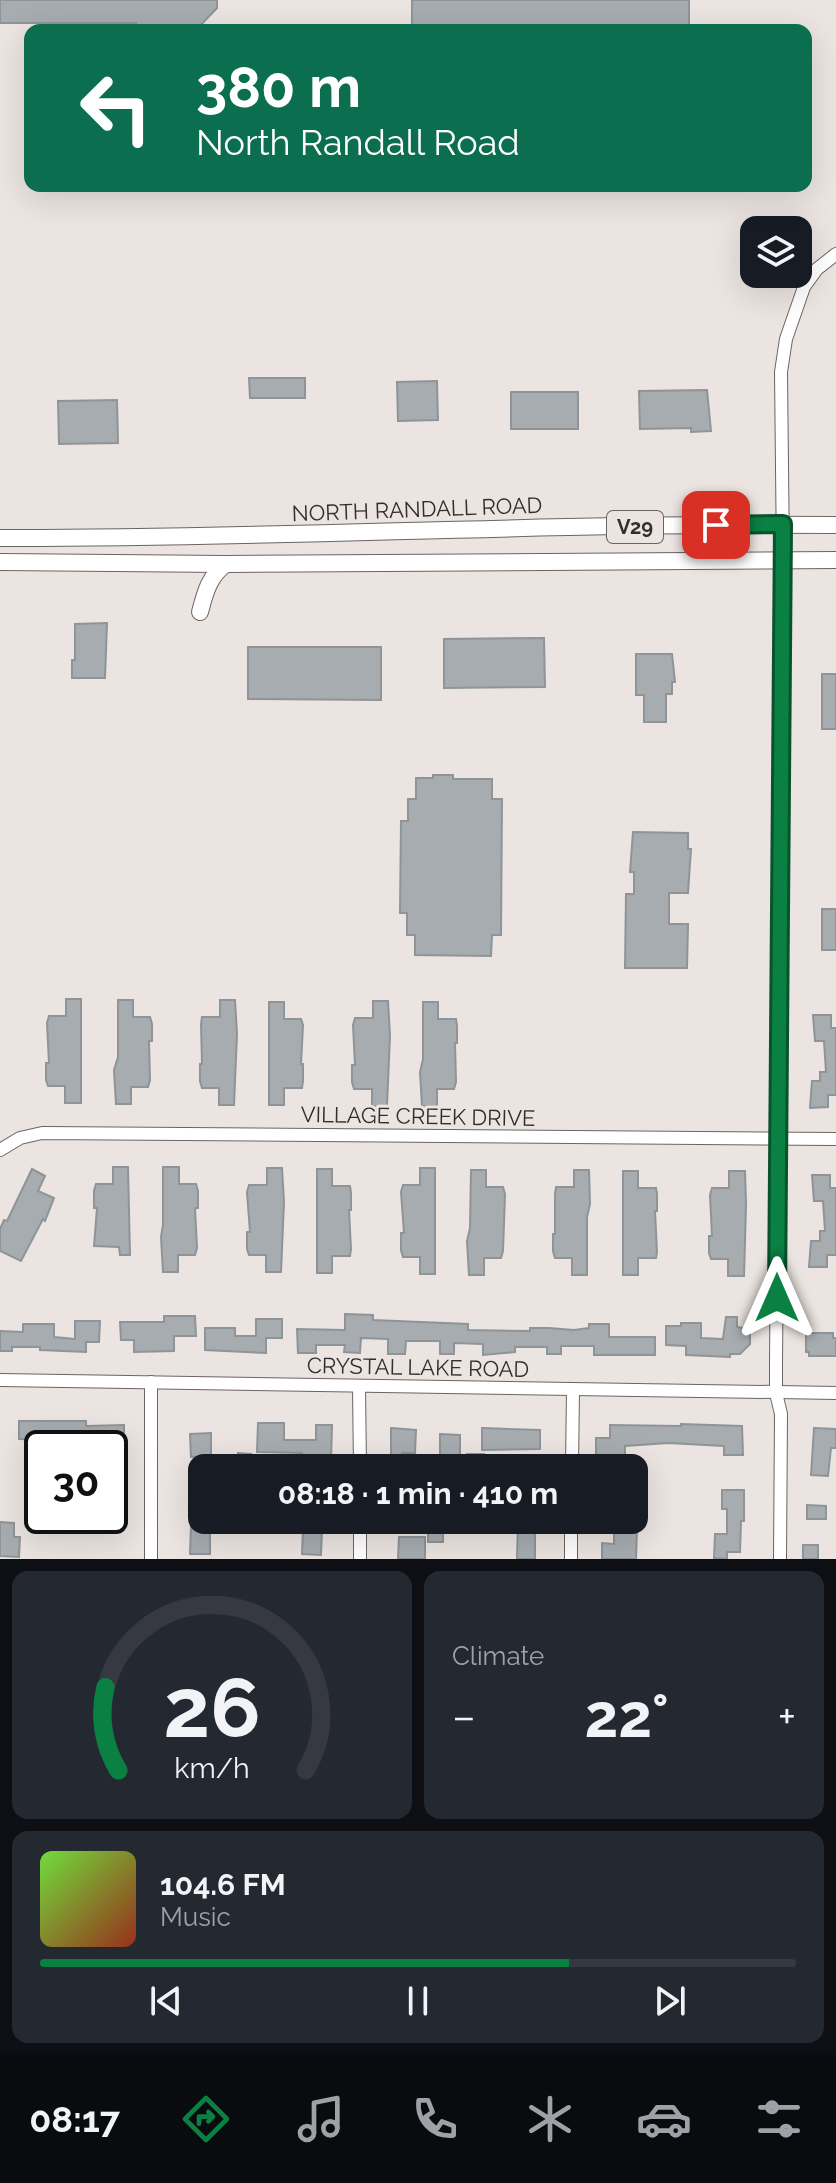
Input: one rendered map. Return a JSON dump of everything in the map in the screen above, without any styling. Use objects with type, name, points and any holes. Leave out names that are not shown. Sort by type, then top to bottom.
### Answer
[{"type":"main road","name":"NORTH RANDALL ROAD","points":[[0,538],[836,525]]},
{"type":"main road","name":"V29","points":[[0,562],[226,564],[836,560]]},
{"type":"main road","points":[[200,612],[206,588],[216,571],[226,564]]},
{"type":"street","points":[[780,1559],[781,1414],[776,1393],[783,560],[781,372],[786,339],[804,287],[817,269],[836,254]]},
{"type":"street","name":"VILLAGE CREEK DRIVE","points":[[1,1149],[20,1138],[42,1133],[836,1139]]},
{"type":"street","name":"CRYSTAL LAKE ROAD","points":[[0,1380],[836,1393]]},
{"type":"street","points":[[151,1382],[151,1559]]},
{"type":"street","points":[[359,1386],[360,1454]]},
{"type":"street","points":[[572,1454],[573,1390]]},
{"type":"street","points":[[360,1534],[360,1559]]},
{"type":"street","points":[[571,1534],[571,1559]]},
{"type":"building","points":[[0,0],[217,0],[217,8],[202,24],[0,23]]},
{"type":"building","points":[[412,0],[689,0],[689,24],[412,24]]},
{"type":"building","points":[[249,378],[305,378],[305,398],[250,398]]},
{"type":"building","points":[[437,381],[438,420],[398,421],[397,382]]},
{"type":"building","points":[[707,390],[711,431],[691,432],[691,428],[640,429],[639,391]]},
{"type":"building","points":[[511,392],[578,392],[578,429],[511,429]]},
{"type":"building","points":[[117,400],[118,443],[59,444],[58,401]]},
{"type":"building","points":[[107,623],[105,678],[72,678],[75,624]]},
{"type":"building","points":[[544,638],[545,687],[444,688],[444,639]]},
{"type":"building","points":[[248,647],[381,647],[381,700],[248,699]]},
{"type":"building","points":[[636,654],[672,654],[675,682],[672,682],[672,694],[666,694],[666,722],[644,722],[644,695],[636,695]]},
{"type":"building","points":[[822,674],[836,674],[836,729],[822,729]]},
{"type":"building","points":[[433,775],[453,775],[453,779],[492,779],[492,799],[502,799],[501,935],[492,935],[491,956],[415,955],[415,935],[407,935],[407,913],[400,913],[401,821],[408,821],[408,799],[416,799],[416,778],[433,778]]},
{"type":"building","points":[[633,832],[688,833],[688,849],[691,849],[688,893],[669,893],[669,924],[688,924],[687,968],[625,968],[626,894],[634,894],[634,872],[630,872]]},
{"type":"building","points":[[822,909],[836,909],[836,950],[822,950]]},
{"type":"building","points":[[66,999],[81,999],[81,1103],[65,1103],[65,1086],[48,1086],[46,1080],[46,1063],[49,1063],[47,1023],[49,1016],[66,1016]]},
{"type":"building","points":[[118,1000],[133,1000],[133,1017],[150,1017],[152,1024],[150,1080],[148,1087],[131,1087],[131,1104],[116,1104],[114,1070],[118,1057]]},
{"type":"building","points":[[220,1000],[235,1000],[234,1105],[219,1105],[219,1088],[202,1088],[200,1081],[202,1017],[220,1017]]},
{"type":"building","points":[[373,1001],[388,1001],[387,1106],[372,1106],[372,1089],[354,1089],[352,1082],[352,1065],[355,1065],[353,1025],[355,1018],[373,1018]]},
{"type":"building","points":[[269,1002],[284,1002],[284,1019],[301,1019],[303,1025],[302,1088],[284,1088],[284,1105],[269,1105]]},
{"type":"building","points":[[423,1002],[438,1002],[438,1019],[456,1019],[457,1026],[456,1082],[454,1089],[437,1089],[437,1106],[422,1106]]},
{"type":"building","points":[[813,1015],[831,1015],[831,1028],[836,1028],[836,1095],[828,1095],[828,1107],[810,1108],[812,1081],[820,1081],[820,1072],[826,1072],[824,1041],[815,1041]]},
{"type":"building","points":[[113,1167],[128,1167],[130,1255],[120,1255],[119,1247],[94,1246],[97,1208],[94,1208],[94,1191],[96,1184],[113,1184]]},
{"type":"building","points":[[163,1167],[179,1167],[179,1184],[196,1184],[198,1191],[198,1208],[195,1208],[197,1248],[195,1255],[178,1255],[178,1272],[163,1272]]},
{"type":"building","points":[[267,1168],[282,1168],[281,1272],[266,1272],[266,1255],[249,1255],[247,1249],[247,1232],[250,1232],[247,1192],[249,1185],[267,1185]]},
{"type":"building","points":[[420,1168],[435,1168],[435,1274],[420,1274],[420,1257],[403,1257],[401,1250],[401,1233],[404,1233],[401,1192],[403,1185],[420,1185]]},
{"type":"building","points":[[32,1169],[45,1176],[38,1191],[54,1198],[45,1221],[43,1219],[21,1261],[0,1251],[0,1229],[4,1220],[7,1221]]},
{"type":"building","points":[[317,1169],[332,1169],[332,1186],[350,1186],[350,1256],[332,1256],[332,1273],[317,1273]]},
{"type":"building","points":[[471,1170],[486,1170],[486,1187],[503,1187],[505,1194],[503,1251],[501,1258],[484,1258],[484,1275],[469,1275],[467,1241]]},
{"type":"building","points":[[574,1170],[589,1170],[587,1275],[572,1275],[572,1258],[555,1258],[553,1251],[556,1187],[574,1187]]},
{"type":"building","points":[[623,1171],[638,1171],[638,1188],[656,1188],[657,1194],[656,1258],[638,1258],[638,1275],[623,1275]]},
{"type":"building","points":[[729,1171],[745,1171],[744,1276],[728,1276],[728,1259],[711,1259],[709,1253],[709,1236],[712,1236],[710,1195],[712,1188],[729,1188]]},
{"type":"building","points":[[812,1175],[830,1175],[830,1188],[836,1188],[836,1255],[827,1255],[827,1267],[809,1267],[811,1241],[820,1241],[820,1231],[825,1231],[823,1201],[814,1201]]},
{"type":"building","points":[[345,1314],[373,1315],[373,1320],[468,1324],[468,1330],[574,1330],[589,1328],[589,1324],[609,1324],[609,1337],[655,1337],[655,1355],[594,1355],[594,1346],[561,1346],[561,1354],[547,1354],[547,1347],[515,1347],[515,1352],[483,1355],[483,1344],[454,1343],[454,1354],[440,1354],[440,1341],[406,1341],[405,1354],[388,1354],[388,1339],[361,1338],[360,1353],[344,1352],[345,1345],[316,1345],[316,1353],[298,1353],[297,1329],[345,1330]]},
{"type":"building","points":[[164,1316],[195,1316],[196,1336],[174,1336],[174,1351],[134,1352],[134,1340],[121,1340],[120,1322],[164,1322]]},
{"type":"building","points":[[726,1317],[737,1317],[737,1327],[750,1329],[750,1344],[740,1354],[730,1354],[730,1357],[686,1355],[686,1346],[666,1345],[666,1326],[681,1326],[681,1323],[701,1323],[701,1338],[723,1339]]},
{"type":"building","points":[[256,1319],[282,1319],[282,1338],[266,1338],[266,1353],[205,1350],[205,1328],[235,1328],[235,1336],[256,1336]]},
{"type":"building","points":[[75,1321],[100,1321],[99,1342],[86,1342],[86,1352],[40,1350],[40,1347],[12,1347],[12,1351],[0,1351],[0,1331],[23,1332],[23,1324],[54,1324],[54,1337],[75,1339]]},
{"type":"building","points":[[806,1333],[833,1333],[836,1356],[809,1356],[806,1352]]},
{"type":"building","points":[[19,1421],[86,1421],[86,1426],[124,1425],[124,1430],[24,1430],[24,1439],[19,1439]]},
{"type":"building","points":[[258,1423],[284,1423],[284,1440],[316,1440],[316,1425],[332,1425],[331,1454],[257,1452]]},
{"type":"building","points":[[610,1425],[742,1426],[743,1455],[724,1455],[724,1446],[668,1443],[625,1446],[625,1454],[596,1454],[596,1438],[610,1438]]},
{"type":"building","points":[[391,1428],[416,1430],[415,1453],[391,1454]]},
{"type":"building","points":[[482,1428],[540,1430],[540,1449],[482,1450]]},
{"type":"building","points":[[814,1428],[836,1429],[836,1448],[831,1448],[828,1476],[811,1475]]},
{"type":"building","points":[[211,1433],[211,1454],[191,1454],[190,1434]]},
{"type":"building","points":[[440,1434],[460,1435],[460,1454],[440,1454]]},
{"type":"building","points":[[722,1490],[744,1490],[740,1552],[727,1552],[727,1559],[714,1558],[715,1534],[727,1534],[727,1509],[722,1509]]},
{"type":"building","points":[[807,1505],[826,1506],[826,1519],[807,1519]]},
{"type":"building","points":[[0,1522],[14,1523],[14,1537],[20,1537],[19,1557],[0,1556]]},
{"type":"building","points":[[191,1534],[210,1534],[210,1554],[190,1554]]},
{"type":"building","points":[[303,1534],[322,1534],[321,1555],[302,1554]]},
{"type":"building","points":[[428,1534],[443,1534],[443,1542],[428,1542]]},
{"type":"building","points":[[518,1534],[535,1534],[535,1559],[517,1559]]},
{"type":"building","points":[[614,1534],[637,1534],[636,1559],[602,1559],[602,1543],[614,1544]]},
{"type":"building","points":[[399,1537],[425,1537],[425,1559],[398,1559]]},
{"type":"building","points":[[803,1545],[818,1545],[818,1559],[803,1559]]},
{"type":"route","points":[[716,525],[783,524],[777,1298]]}]
